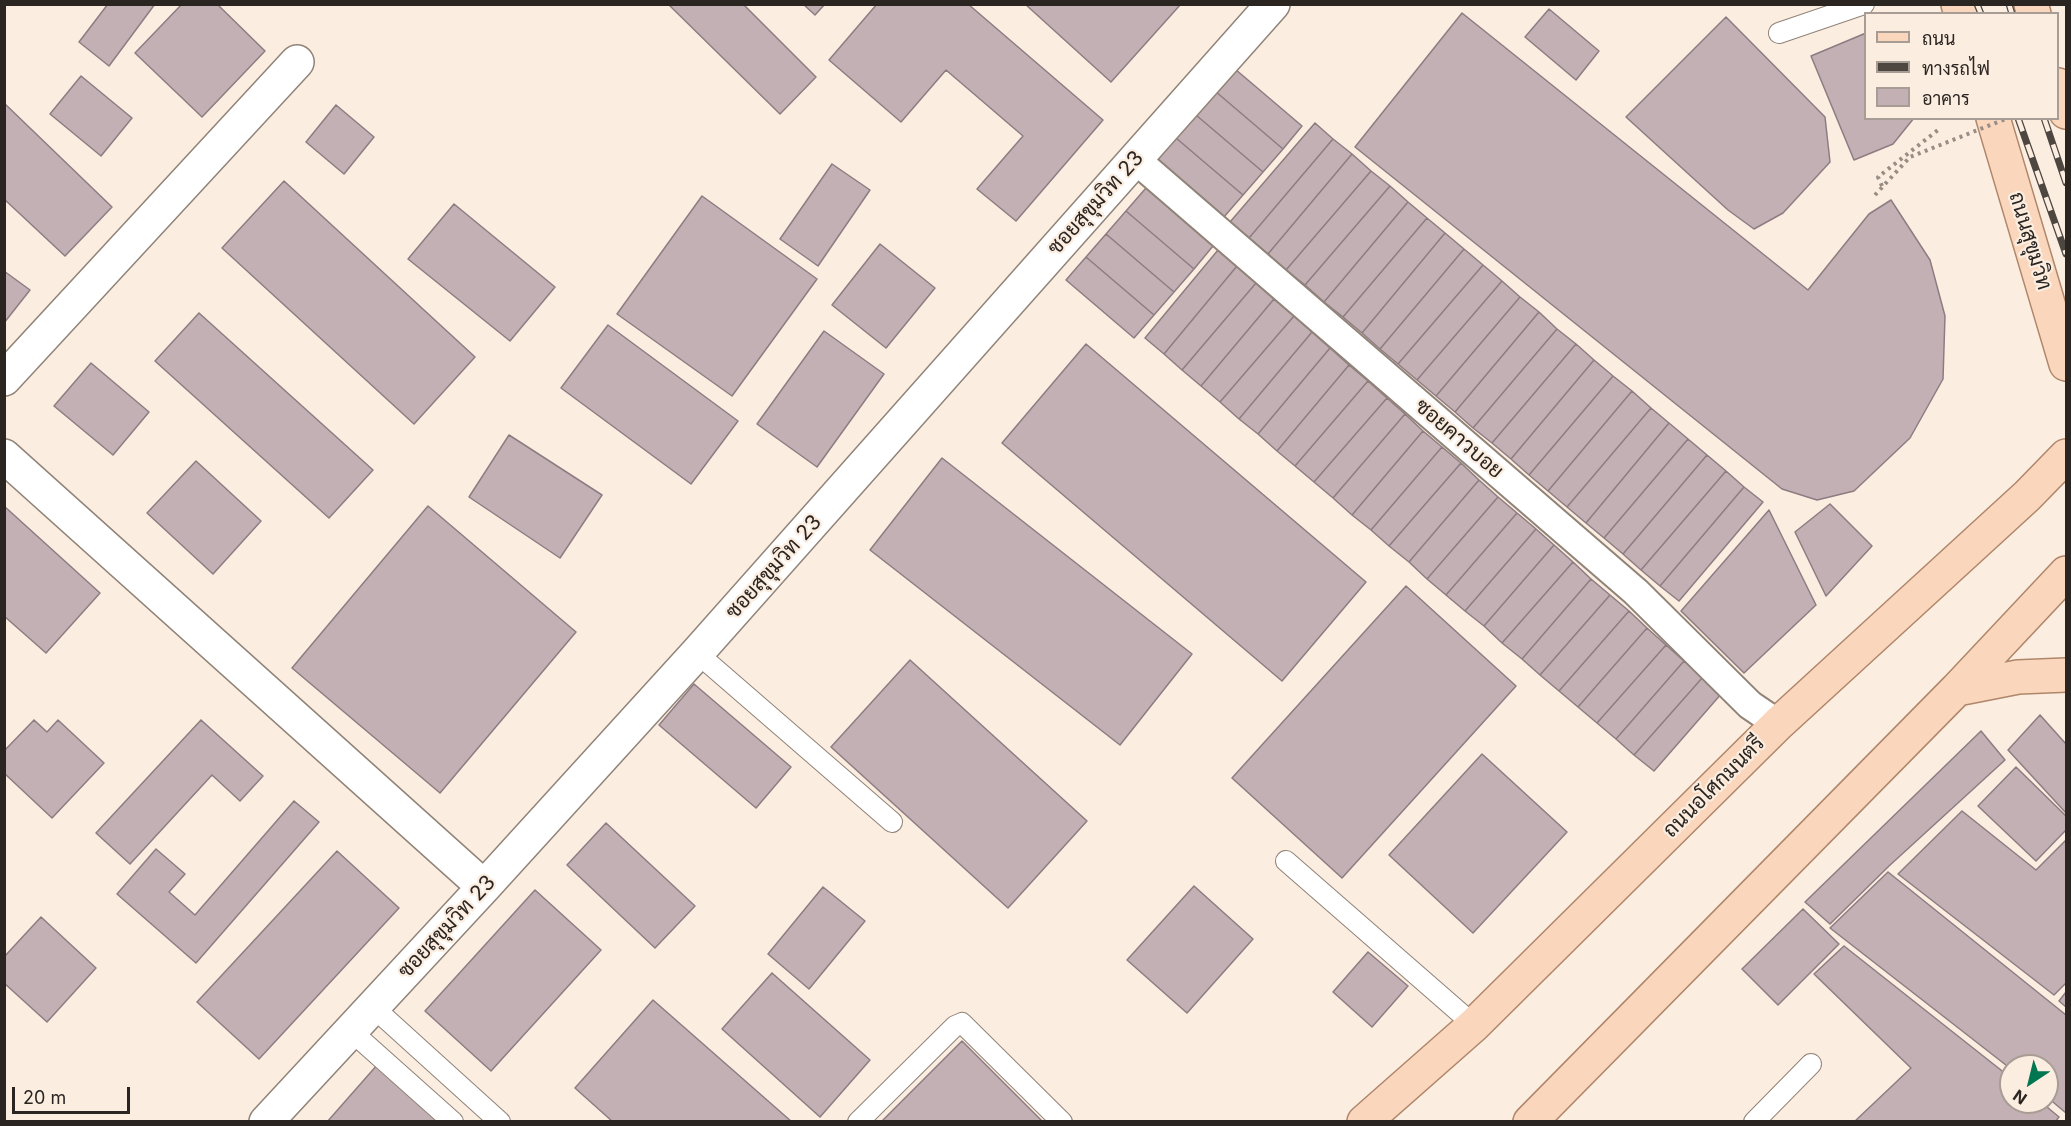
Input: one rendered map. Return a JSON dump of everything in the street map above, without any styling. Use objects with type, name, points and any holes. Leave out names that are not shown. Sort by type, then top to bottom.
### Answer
[{"type":"main road","name":"ถนนสุขุมวิท","points":[[1995,120],[2067,364]]},
{"type":"main road","name":"ถนนอโศกมนตรี","points":[[1364,1122],[1474,1025],[1778,724],[2027,496],[2067,456]]},
{"type":"main road","points":[[1530,1122],[2067,573]]},
{"type":"main road","points":[[1957,688],[2018,677],[2067,675]]},
{"type":"street","name":"ซอยสุขุมวิท 23","points":[[266,1122],[697,653],[1273,4]]},
{"type":"street","points":[[4,379],[297,62]]},
{"type":"street","name":"ซอยคาวบอย","points":[[1135,159],[1636,592],[1750,705],[1778,724]]},
{"type":"street","points":[[4,456],[484,887]]},
{"type":"lane","points":[[1779,33],[1864,4]]},
{"type":"lane","points":[[697,653],[892,822]]},
{"type":"lane","points":[[1286,861],[1474,1025]]},
{"type":"lane","points":[[373,1007],[500,1122]]},
{"type":"lane","points":[[858,1122],[955,1026],[962,1023],[1062,1122]]},
{"type":"lane","points":[[351,1031],[453,1122]]},
{"type":"lane","points":[[1754,1122],[1811,1064]]},
{"type":"path","points":[[1875,195],[1910,157],[2003,120]]},
{"type":"path","points":[[1882,186],[1878,177],[1938,130]]},
{"type":"building","points":[[108,4],[155,4],[109,66],[79,42]]},
{"type":"building","points":[[182,4],[217,4],[265,51],[202,117],[135,53]]},
{"type":"building","points":[[668,4],[743,4],[816,77],[780,114]]},
{"type":"building","points":[[803,4],[825,4],[815,15]]},
{"type":"building","points":[[877,4],[968,4],[1103,120],[1016,221],[977,189],[1023,136],[946,70],[901,122],[829,60]]},
{"type":"building","points":[[1025,4],[1181,4],[1111,82]]},
{"type":"building","points":[[1549,9],[1599,51],[1576,80],[1525,37]]},
{"type":"building","points":[[1462,13],[1808,290],[1869,214],[1891,200],[1930,260],[1945,316],[1943,379],[1910,438],[1854,491],[1817,500],[1782,489],[1355,147]]},
{"type":"building","points":[[1726,17],[1825,117],[1830,162],[1783,213],[1754,229],[1728,210],[1626,117]]},
{"type":"building","points":[[1864,34],[1864,120],[1912,120],[1893,144],[1854,160],[1811,56]]},
{"type":"building","points":[[1235,69],[1302,126],[1283,149],[1215,91]]},
{"type":"building","points":[[81,76],[132,118],[101,156],[50,114]]},
{"type":"building","points":[[1215,91],[1283,149],[1263,172],[1196,115]]},
{"type":"building","points":[[4,103],[112,207],[65,256],[4,199]]},
{"type":"building","points":[[336,105],[374,137],[344,174],[306,142]]},
{"type":"building","points":[[1196,115],[1263,172],[1243,195],[1176,138]]},
{"type":"building","points":[[1315,123],[1333,139],[1249,238],[1230,222]]},
{"type":"building","points":[[1176,138],[1243,195],[1223,218],[1156,161]]},
{"type":"building","points":[[1333,139],[1352,154],[1268,254],[1249,238]]},
{"type":"building","points":[[1352,154],[1371,171],[1286,270],[1268,254]]},
{"type":"building","points":[[832,164],[870,190],[818,266],[780,239]]},
{"type":"building","points":[[1371,171],[1390,186],[1305,285],[1286,270]]},
{"type":"building","points":[[284,181],[475,357],[414,424],[222,248]]},
{"type":"building","points":[[1390,186],[1408,202],[1324,302],[1305,285]]},
{"type":"building","points":[[1146,188],[1213,246],[1194,269],[1126,211]]},
{"type":"building","points":[[702,196],[817,279],[732,396],[617,314]]},
{"type":"building","points":[[1408,202],[1427,218],[1343,317],[1324,302]]},
{"type":"building","points":[[454,204],[555,287],[510,341],[408,259]]},
{"type":"building","points":[[1126,211],[1194,269],[1174,292],[1106,234]]},
{"type":"building","points":[[1427,218],[1445,233],[1362,333],[1343,317]]},
{"type":"building","points":[[1445,233],[1464,249],[1380,349],[1362,333]]},
{"type":"building","points":[[1106,234],[1174,292],[1154,315],[1086,257]]},
{"type":"building","points":[[880,244],[935,288],[886,348],[832,305]]},
{"type":"building","points":[[1464,249],[1483,265],[1398,364],[1380,349]]},
{"type":"building","points":[[1218,250],[1237,266],[1164,354],[1145,338]]},
{"type":"building","points":[[1086,257],[1154,315],[1134,338],[1066,280]]},
{"type":"building","points":[[1483,265],[1502,281],[1417,380],[1398,364]]},
{"type":"building","points":[[1237,266],[1256,283],[1182,370],[1164,354]]},
{"type":"building","points":[[4,271],[30,290],[4,323]]},
{"type":"building","points":[[1502,281],[1520,297],[1436,396],[1417,380]]},
{"type":"building","points":[[1256,283],[1274,299],[1201,386],[1182,370]]},
{"type":"building","points":[[1520,297],[1539,312],[1455,412],[1436,396]]},
{"type":"building","points":[[1274,299],[1294,316],[1220,402],[1201,386]]},
{"type":"building","points":[[1539,312],[1557,329],[1473,428],[1455,412]]},
{"type":"building","points":[[199,313],[373,470],[329,518],[155,361]]},
{"type":"building","points":[[1294,316],[1312,332],[1239,419],[1220,402]]},
{"type":"building","points":[[608,325],[738,421],[691,484],[561,388]]},
{"type":"building","points":[[1557,329],[1576,344],[1492,443],[1473,428]]},
{"type":"building","points":[[824,331],[884,374],[817,467],[757,424]]},
{"type":"building","points":[[1312,332],[1330,348],[1258,434],[1239,419]]},
{"type":"building","points":[[1086,344],[1366,582],[1282,681],[1002,443]]},
{"type":"building","points":[[1576,344],[1594,360],[1511,459],[1492,443]]},
{"type":"building","points":[[1330,348],[1349,365],[1277,451],[1258,434]]},
{"type":"building","points":[[1594,360],[1613,376],[1529,475],[1511,459]]},
{"type":"building","points":[[91,363],[149,412],[113,455],[54,406]]},
{"type":"building","points":[[1349,365],[1368,381],[1295,466],[1277,451]]},
{"type":"building","points":[[1613,376],[1632,391],[1548,491],[1529,475]]},
{"type":"building","points":[[1368,381],[1387,398],[1314,482],[1295,466]]},
{"type":"building","points":[[1632,391],[1651,408],[1567,507],[1548,491]]},
{"type":"building","points":[[1387,398],[1405,414],[1333,498],[1314,482]]},
{"type":"building","points":[[1651,408],[1669,423],[1586,523],[1567,507]]},
{"type":"building","points":[[1405,414],[1423,431],[1352,515],[1333,498]]},
{"type":"building","points":[[1669,423],[1688,439],[1604,538],[1586,523]]},
{"type":"building","points":[[1423,431],[1442,447],[1371,530],[1352,515]]},
{"type":"building","points":[[509,435],[602,495],[560,558],[469,497]]},
{"type":"building","points":[[1688,439],[1707,455],[1623,554],[1604,538]]},
{"type":"building","points":[[1442,447],[1461,463],[1389,546],[1371,530]]},
{"type":"building","points":[[1707,455],[1726,471],[1641,570],[1623,554]]},
{"type":"building","points":[[942,458],[1192,654],[1120,745],[870,550]]},
{"type":"building","points":[[196,461],[261,521],[213,574],[147,513]]},
{"type":"building","points":[[1461,463],[1479,480],[1409,562],[1389,546]]},
{"type":"building","points":[[1726,471],[1744,487],[1660,586],[1641,570]]},
{"type":"building","points":[[1479,480],[1498,497],[1427,579],[1409,562]]},
{"type":"building","points":[[1744,487],[1763,502],[1679,601],[1660,586]]},
{"type":"building","points":[[1498,497],[1517,513],[1446,595],[1427,579]]},
{"type":"building","points":[[1830,504],[1872,546],[1826,596],[1795,532]]},
{"type":"building","points":[[4,506],[100,593],[46,653],[4,616]]},
{"type":"building","points":[[428,506],[576,632],[440,793],[292,668]]},
{"type":"building","points":[[1769,510],[1816,605],[1744,673],[1681,611]]},
{"type":"building","points":[[1517,513],[1536,529],[1465,611],[1446,595]]},
{"type":"building","points":[[1536,529],[1554,545],[1484,626],[1465,611]]},
{"type":"building","points":[[1554,545],[1573,562],[1502,643],[1484,626]]},
{"type":"building","points":[[1573,562],[1591,579],[1522,659],[1502,643]]},
{"type":"building","points":[[1591,579],[1610,595],[1540,675],[1522,659]]},
{"type":"building","points":[[1406,586],[1516,686],[1342,878],[1232,778]]},
{"type":"building","points":[[1610,595],[1629,611],[1559,691],[1540,675]]},
{"type":"building","points":[[1629,611],[1647,628],[1578,707],[1559,691]]},
{"type":"building","points":[[1647,628],[1666,645],[1597,723],[1578,707]]},
{"type":"building","points":[[1666,645],[1684,661],[1616,739],[1597,723]]},
{"type":"building","points":[[910,660],[1087,821],[1008,908],[831,747]]},
{"type":"building","points":[[1684,661],[1703,677],[1634,755],[1616,739]]},
{"type":"building","points":[[1703,677],[1722,693],[1654,771],[1634,755]]},
{"type":"building","points":[[694,684],[791,767],[756,808],[659,725]]},
{"type":"building","points":[[2040,715],[2066,744],[2066,813],[2008,750]]},
{"type":"building","points":[[34,720],[47,732],[58,720],[104,763],[52,818],[4,773],[4,751]]},
{"type":"building","points":[[201,720],[263,776],[240,801],[212,775],[130,864],[96,833]]},
{"type":"building","points":[[1981,731],[2005,760],[1889,866],[1830,924],[1805,902]]},
{"type":"building","points":[[1482,754],[1567,832],[1473,933],[1389,855]]},
{"type":"building","points":[[2016,767],[2066,816],[2066,830],[2036,861],[1978,806]]},
{"type":"building","points":[[294,801],[319,822],[196,963],[117,894],[156,849],[185,874],[169,892],[195,915]]},
{"type":"building","points":[[1962,811],[2036,870],[2066,840],[2066,983],[2054,995],[1898,874]]},
{"type":"building","points":[[606,823],[695,906],[655,948],[567,865]]},
{"type":"building","points":[[337,851],[399,908],[259,1059],[197,1002]]},
{"type":"building","points":[[1888,872],[2066,1015],[2066,1113],[2059,1107],[2059,1054],[1999,1054],[1999,1060],[1830,928]]},
{"type":"building","points":[[1194,886],[1253,939],[1187,1013],[1127,960]]},
{"type":"building","points":[[823,887],[865,921],[809,989],[768,954]]},
{"type":"building","points":[[535,890],[601,950],[491,1071],[425,1011]]},
{"type":"building","points":[[1803,909],[1839,944],[1778,1005],[1742,969]]},
{"type":"building","points":[[41,917],[96,968],[47,1022],[4,983],[4,957]]},
{"type":"building","points":[[1844,946],[1999,1069],[1999,1114],[2055,1114],[2059,1117],[2055,1122],[1854,1122],[1911,1068],[1814,974]]},
{"type":"building","points":[[1368,952],[1408,986],[1372,1027],[1333,992]]},
{"type":"building","points":[[772,973],[870,1060],[820,1117],[722,1029]]},
{"type":"building","points":[[2066,992],[2066,1007],[2059,1001]]},
{"type":"building","points":[[653,1000],[792,1122],[613,1122],[575,1088]]},
{"type":"building","points":[[962,1041],[1043,1122],[881,1122]]},
{"type":"building","points":[[378,1064],[442,1122],[327,1122]]},
{"type":"railway","points":[[1977,4],[1980,12]]},
{"type":"railway","points":[[2009,4],[2011,12]]},
{"type":"railway","points":[[2019,120],[2066,254]]},
{"type":"railway","points":[[2045,120],[2066,183]]}]
